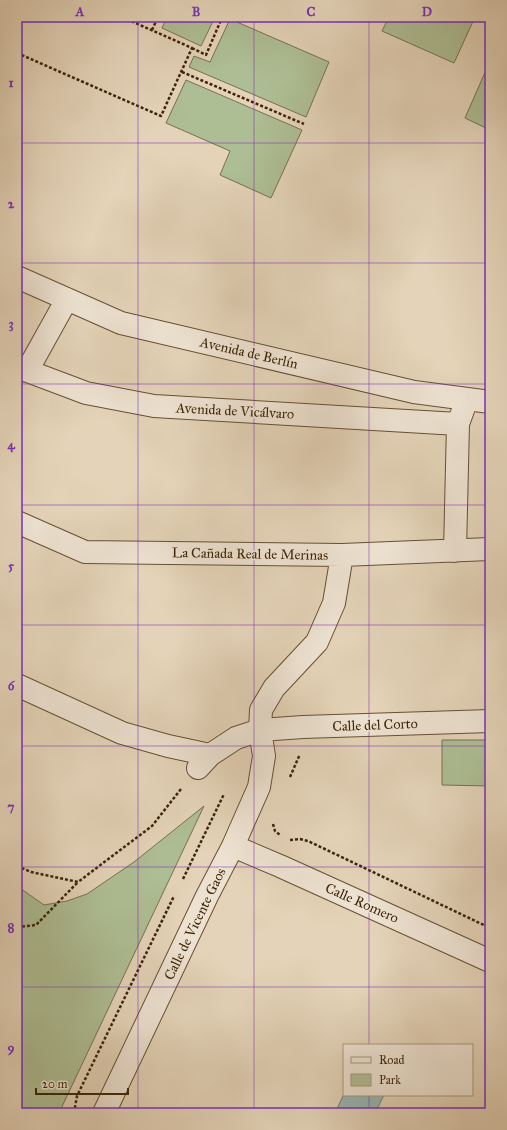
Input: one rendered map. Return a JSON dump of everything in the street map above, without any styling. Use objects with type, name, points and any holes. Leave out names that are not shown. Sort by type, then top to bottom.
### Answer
[{"type":"street","name":"Avenida de Berlín","points":[[17,277],[122,323],[414,392],[490,402]]},
{"type":"street","points":[[22,369],[67,299]]},
{"type":"street","name":"Avenida de Vicálvaro","points":[[22,369],[86,393],[154,406],[458,424]]},
{"type":"street","points":[[455,551],[458,424],[467,399]]},
{"type":"street","name":"La Cañada Real de Merinas","points":[[17,522],[85,552],[342,555],[490,549]]},
{"type":"street","name":"Calle de Vicente Gaos","points":[[104,1113],[207,896],[233,846],[259,787],[264,756],[260,730],[261,710],[274,688],[317,642],[334,603],[342,555]]},
{"type":"street","points":[[17,685],[122,733],[168,746],[204,762]]},
{"type":"street","name":"Calle del Corto","points":[[204,762],[236,738],[260,730],[303,727],[490,721]]},
{"type":"street","name":"Calle Romero","points":[[233,846],[490,961]]},
{"type":"path","points":[[122,17],[206,55],[221,20]]},
{"type":"path","points":[[152,30],[158,17]]},
{"type":"path","points":[[17,53],[161,116],[192,48]]},
{"type":"path","points":[[182,72],[304,124]]},
{"type":"path","points":[[17,927],[36,925],[78,882],[152,826],[204,762]]},
{"type":"path","points":[[180,884],[226,789]]},
{"type":"path","points":[[17,866],[31,872],[78,882]]},
{"type":"path","points":[[74,1113],[77,1096],[177,891]]},
{"type":"green space","points":[[167,17],[215,17],[201,46],[162,28]]},
{"type":"green space","points":[[389,17],[475,17],[454,63],[382,31]]},
{"type":"green space","points":[[230,19],[329,62],[306,117],[189,67],[194,56],[210,62]]},
{"type":"green space","points":[[490,61],[490,130],[465,118]]},
{"type":"green space","points":[[186,80],[302,130],[271,198],[220,175],[230,151],[166,123]]},
{"type":"green space","points":[[442,740],[490,740],[490,786],[442,785]]},
{"type":"green space","points":[[204,806],[59,1113],[17,1113],[17,886],[44,905],[67,901],[87,894],[134,862]]},
{"type":"water","points":[[343,1096],[384,1096],[375,1113],[335,1113]]}]
